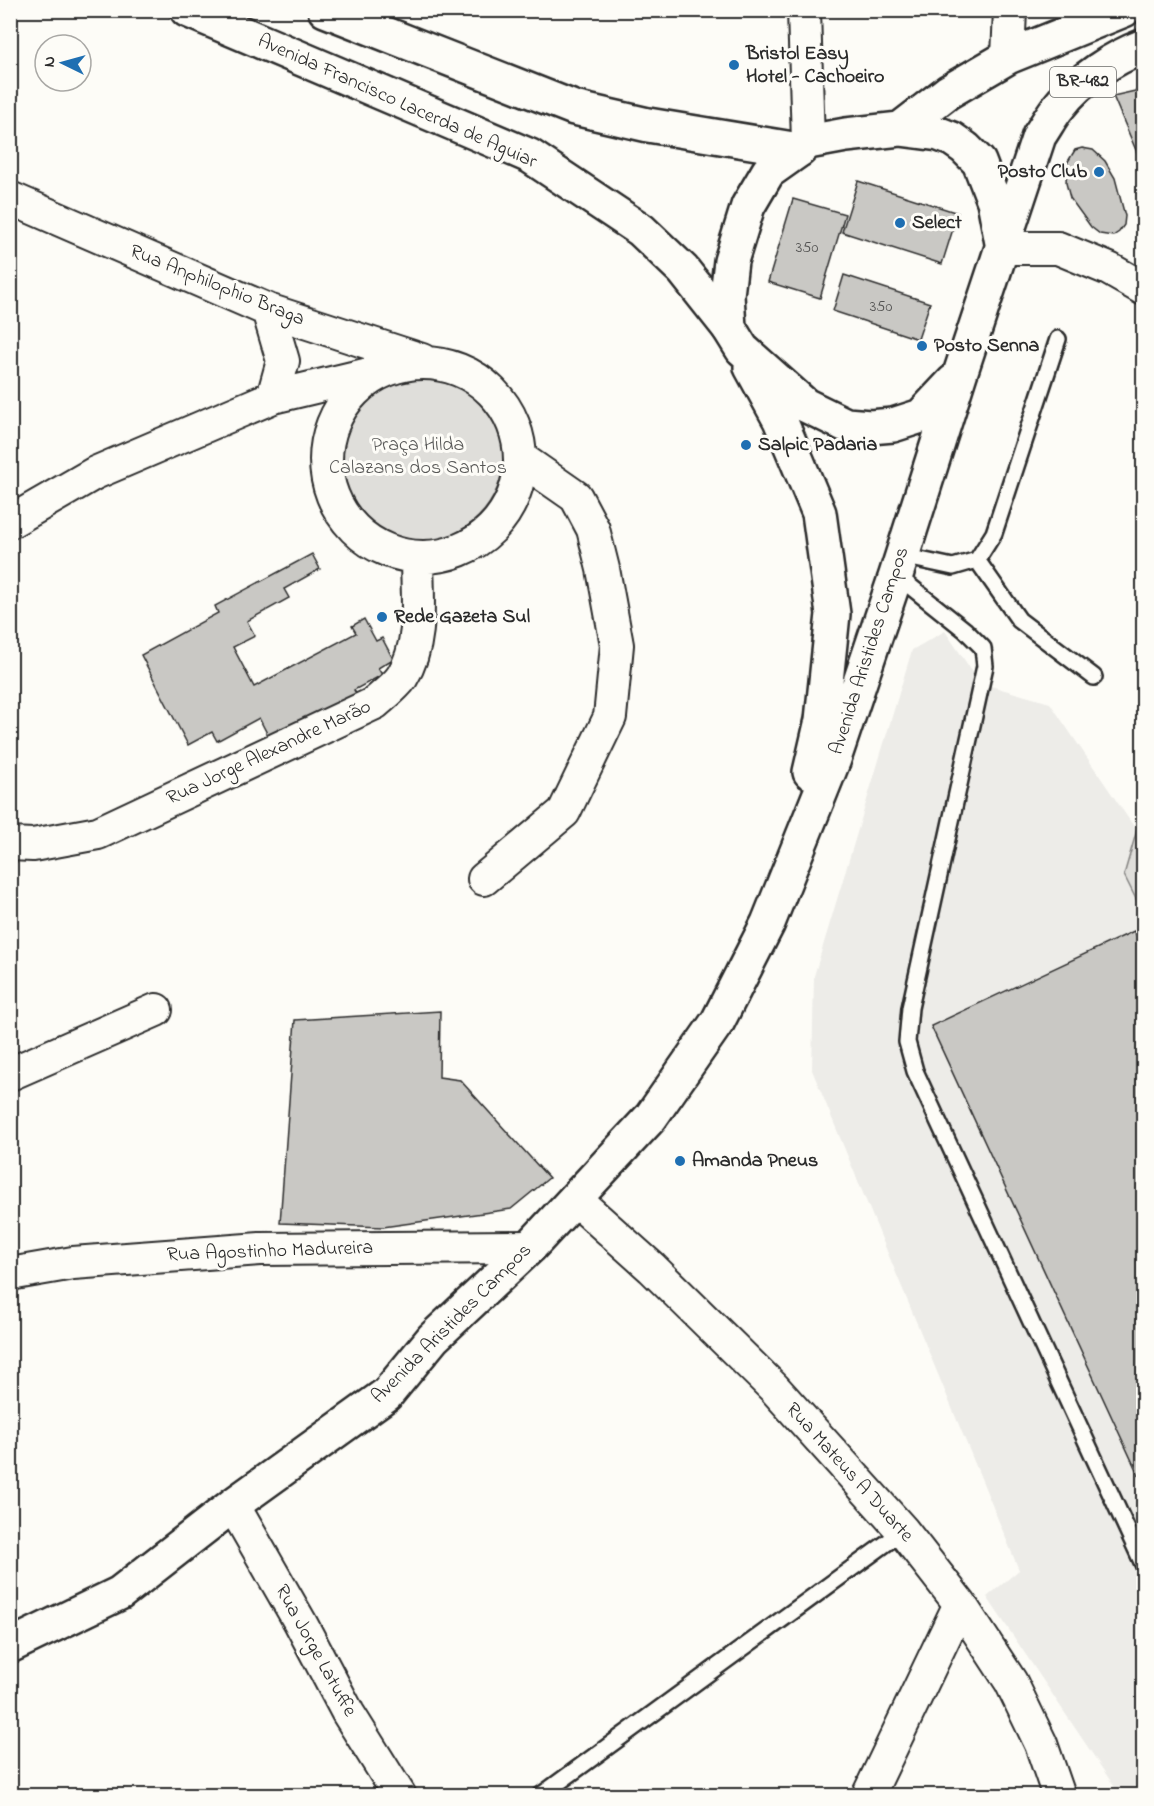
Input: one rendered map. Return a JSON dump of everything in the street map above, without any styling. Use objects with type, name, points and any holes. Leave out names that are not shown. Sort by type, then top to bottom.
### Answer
[{"type":"main road","name":"Avenida Francisco Lacerda de Aguiar","points":[[187,10],[530,156],[641,230],[683,270],[736,339]]},
{"type":"main road","points":[[325,10],[574,108],[648,125],[803,146],[846,135],[900,129],[939,134],[965,147],[979,162],[994,201],[1003,248],[960,374],[921,416],[893,425],[870,427],[846,425],[805,405],[736,339],[727,295],[731,261],[748,206],[768,172],[803,146]]},
{"type":"main road","name":"BR-482","points":[[900,129],[948,92],[1008,57],[1124,10]]},
{"type":"main road","name":"BR-482","points":[[1003,248],[1039,136],[1060,104],[1088,78],[1143,46]]},
{"type":"main road","name":"Avenida Aristides Campos","points":[[736,339],[780,420],[819,513],[833,614],[822,720],[806,788],[768,923]]},
{"type":"main road","name":"Avenida Aristides Campos","points":[[10,1646],[120,1593],[233,1505],[387,1394],[434,1338],[530,1247],[651,1117],[718,1021],[768,923],[834,759],[960,374]]},
{"type":"street","points":[[803,146],[804,10]]},
{"type":"street","points":[[1008,57],[1010,10]]},
{"type":"street","name":"Rua Anphilophio Braga","points":[[10,198],[268,310],[428,362]]},
{"type":"street","points":[[1003,248],[1058,248],[1109,269],[1143,289]]},
{"type":"street","points":[[1109,269],[1143,264]]},
{"type":"street","points":[[268,310],[283,361],[273,397]]},
{"type":"street","points":[[10,522],[95,473],[273,397],[380,372],[404,364],[428,362],[463,371],[492,391],[513,422],[520,458],[516,488],[502,516],[480,538],[453,552],[417,557],[382,548],[352,527],[333,496],[325,460],[332,425],[351,393],[380,372]]},
{"type":"street","points":[[484,879],[564,812],[610,717],[617,645],[603,568],[593,529],[576,497],[520,458]]},
{"type":"street","name":"Rua Jorge Alexandre Marão","points":[[10,844],[33,845],[98,832],[375,703],[402,678],[413,652],[418,619],[417,557]]},
{"type":"street","points":[[10,1074],[156,1010]]},
{"type":"street","name":"Rua Mateus A Duarte","points":[[574,1199],[652,1268],[774,1388],[903,1531],[960,1604],[1011,1682],[1041,1744],[1059,1796]]},
{"type":"street","name":"Rua Agostinho Madureira","points":[[10,1274],[73,1263],[260,1250],[530,1247]]},
{"type":"street","name":"Rua Jorge Latuffe","points":[[233,1505],[348,1713],[400,1796]]},
{"type":"street","points":[[868,1796],[960,1604]]},
{"type":"lane","points":[[899,566],[953,567],[977,560],[994,533],[1058,339]]},
{"type":"lane","points":[[977,560],[1019,620],[1094,677]]},
{"type":"lane","points":[[899,566],[983,648],[985,666],[910,1008],[907,1042],[915,1071],[1143,1566]]},
{"type":"lane","points":[[540,1796],[903,1531]]},
{"type":"shaded area","points":[[945,631],[980,683],[1050,703],[1143,840],[1143,1795],[1120,1795],[987,1597],[1019,1570],[812,1070],[814,976],[912,650]]},
{"type":"green space","name":"Praça Hilda Calazans dos Santos","points":[[418,372],[450,379],[478,397],[496,425],[503,457],[496,489],[478,517],[450,535],[418,542],[386,535],[358,517],[340,489],[333,457],[340,425],[358,397],[386,379]]},
{"type":"green space","points":[[1143,809],[1144,913],[1124,875]]},
{"type":"building","points":[[1144,89],[1144,169],[1113,96]]},
{"type":"building","points":[[1082,148],[1093,150],[1105,161],[1115,178],[1125,216],[1124,225],[1113,236],[1100,234],[1091,227],[1070,198],[1066,183],[1067,163],[1075,150]]},
{"type":"building","name":"Select","points":[[858,181],[958,213],[942,264],[842,232]]},
{"type":"building","points":[[793,199],[845,214],[820,298],[768,282]]},
{"type":"building","points":[[844,275],[930,303],[918,339],[833,311]]},
{"type":"building","points":[[312,554],[320,569],[284,589],[289,598],[247,621],[255,636],[233,647],[254,687],[356,633],[352,626],[364,619],[376,641],[382,638],[393,659],[378,668],[382,675],[354,690],[358,697],[272,743],[259,718],[217,741],[212,732],[188,745],[141,655],[218,613],[215,606]]},
{"type":"building","points":[[1134,931],[1144,950],[1144,1487],[931,1026]]},
{"type":"building","points":[[440,1011],[439,1077],[460,1080],[549,1178],[511,1209],[383,1227],[280,1223],[295,1020]]},
{"type":"place","name":"Bristol Easy Hotel - Cachoeiro","points":[[734,65]]},
{"type":"place","name":"Posto Club","points":[[1099,172]]},
{"type":"place","name":"Select","points":[[900,223]]},
{"type":"place","name":"Posto Senna","points":[[922,346]]},
{"type":"place","name":"Salpic Padaria","points":[[746,445]]},
{"type":"place","name":"Rede Gazeta Sul","points":[[382,617]]},
{"type":"place","name":"Amanda Pneus","points":[[680,1161]]}]
